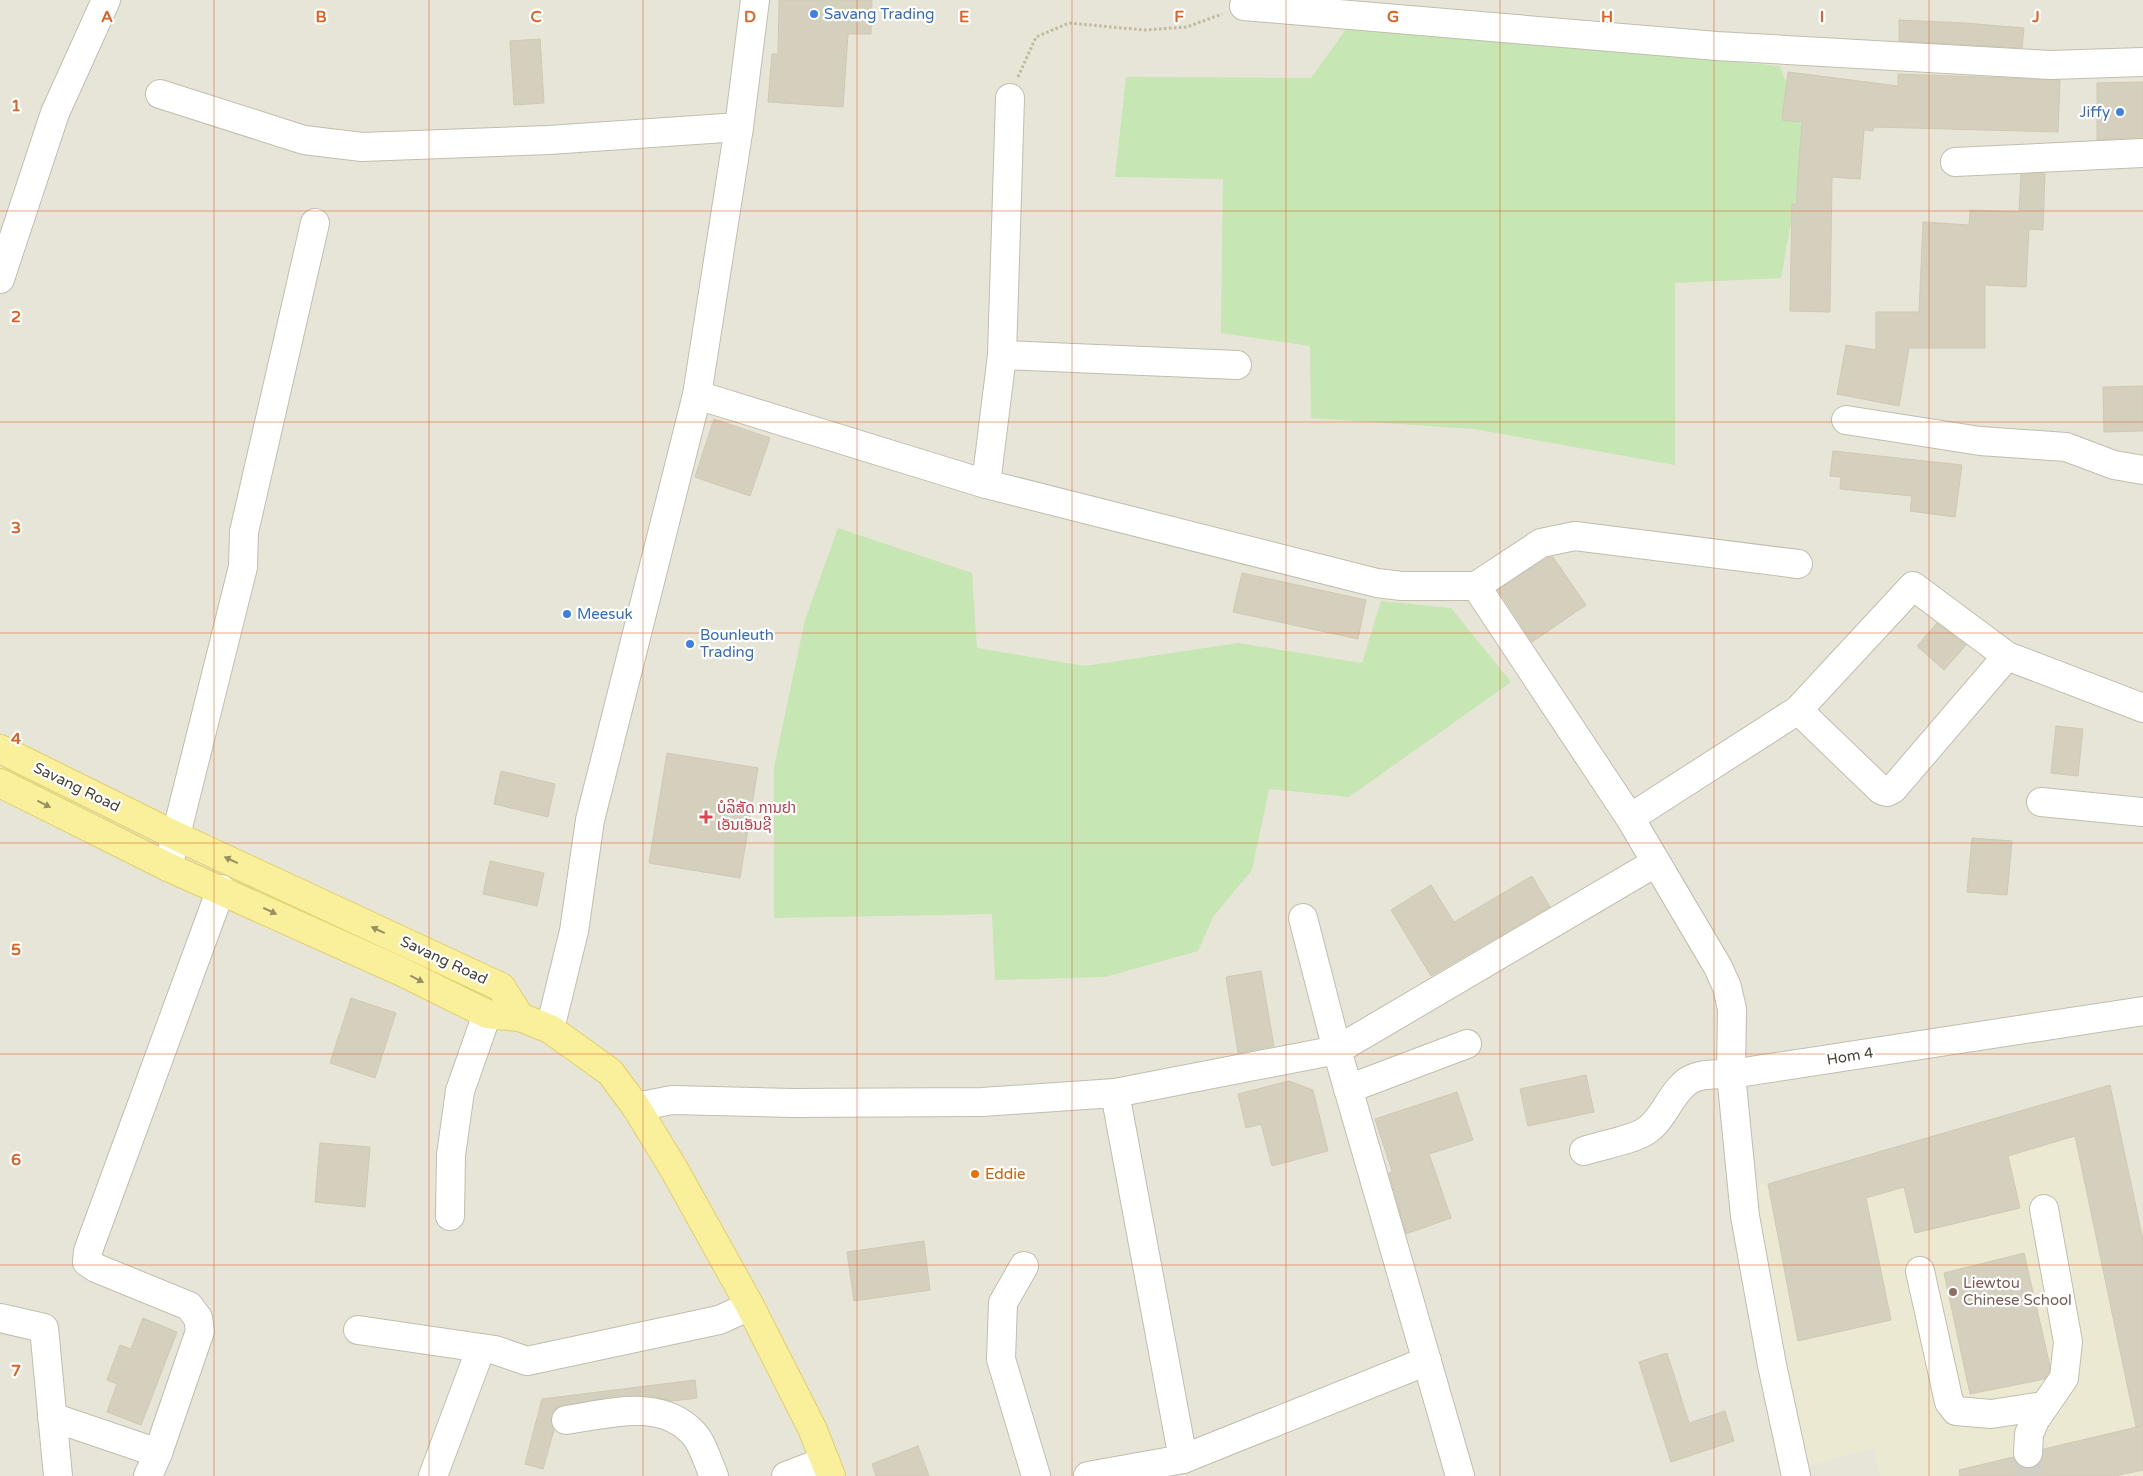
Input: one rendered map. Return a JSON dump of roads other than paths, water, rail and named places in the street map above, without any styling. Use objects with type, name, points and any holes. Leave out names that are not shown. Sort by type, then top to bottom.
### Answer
[{"type":"main road","name":"Savang Road","points":[[0,749],[176,836],[501,986],[520,1017]]},
{"type":"main road","name":"Savang Road","points":[[0,783],[168,867],[221,889],[402,972],[487,1014],[520,1017]]},
{"type":"main road","points":[[520,1017],[550,1029],[610,1072],[636,1107],[675,1170],[750,1306],[812,1428],[828,1468]]},
{"type":"street","points":[[0,278],[55,113],[106,0]]},
{"type":"street","points":[[550,1029],[574,932],[590,820],[697,395],[739,127],[755,0]]},
{"type":"street","points":[[1244,6],[1717,46],[2050,65],[2143,62]]},
{"type":"street","points":[[160,94],[304,140],[362,147],[549,140],[739,127]]},
{"type":"street","points":[[986,484],[1002,355],[1010,98]]},
{"type":"street","points":[[1955,162],[2143,153]]},
{"type":"street","points":[[168,867],[243,567],[244,532],[315,223]]},
{"type":"street","points":[[1002,355],[1237,365]]},
{"type":"street","points":[[697,395],[986,484],[1377,583],[1402,586],[1476,586],[1541,543],[1575,536],[1798,564]]},
{"type":"street","points":[[1846,420],[1980,441],[2066,447],[2114,465],[2143,470]]},
{"type":"street","points":[[1476,586],[1630,818],[1655,863],[1718,966],[1727,987],[1732,1009],[1731,1074],[1745,1216],[1772,1366],[1796,1476]]},
{"type":"street","points":[[1630,818],[1798,710],[1913,586],[2007,656],[2143,708]]},
{"type":"street","points":[[1798,710],[1881,790],[1887,792],[1893,789],[2007,656]]},
{"type":"street","points":[[2041,802],[2143,812]]},
{"type":"street","points":[[636,1107],[672,1100],[794,1103],[982,1102],[1114,1093],[1337,1050],[1655,863]]},
{"type":"street","points":[[52,1417],[153,1464],[200,1331],[198,1318],[189,1306],[96,1268],[87,1262],[88,1251],[221,889]]},
{"type":"street","points":[[1303,918],[1337,1050],[1460,1476]]},
{"type":"street","name":"Hom 4","points":[[1584,1151],[1645,1132],[1656,1123],[1686,1080],[1703,1074],[1731,1074],[2143,1011]]},
{"type":"street","points":[[450,1216],[451,1155],[460,1091],[487,1014]]},
{"type":"street","points":[[1348,1089],[1467,1044]]},
{"type":"street","points":[[1114,1093],[1183,1459]]},
{"type":"street","points":[[2028,1453],[2029,1434],[2035,1420],[2064,1378],[2068,1342],[2044,1210]]},
{"type":"street","points":[[1024,1266],[1003,1303],[1001,1359],[1036,1476]]},
{"type":"street","points":[[1920,1271],[1949,1402],[1956,1412],[1991,1414],[2044,1406]]},
{"type":"street","points":[[358,1330],[495,1350],[527,1361],[719,1320],[750,1306]]},
{"type":"street","points":[[0,1318],[44,1328],[58,1476]]},
{"type":"street","points":[[433,1476],[481,1348]]},
{"type":"street","points":[[1088,1476],[1183,1459],[1427,1361]]},
{"type":"street","points":[[566,1420],[645,1410],[673,1417],[695,1435],[714,1476]]},
{"type":"street","points":[[786,1476],[828,1468]]},
{"type":"tunnel","points":[[2028,1453],[2029,1476]]},
{"type":"place","name":"Savang Trading","points":[[814,14]]},
{"type":"place","name":"Jiffy","points":[[2120,112]]},
{"type":"place","name":"Meesuk","points":[[567,614]]},
{"type":"place","name":"Bounleuth Trading","points":[[690,644]]},
{"type":"place","name":"ບໍລິສັດ ການຢາ ເອັນເອັນຊີ","points":[[706,817]]},
{"type":"place","name":"Eddie","points":[[975,1174]]},
{"type":"place","name":"Liewtou Chinese School","points":[[1953,1292]]}]
